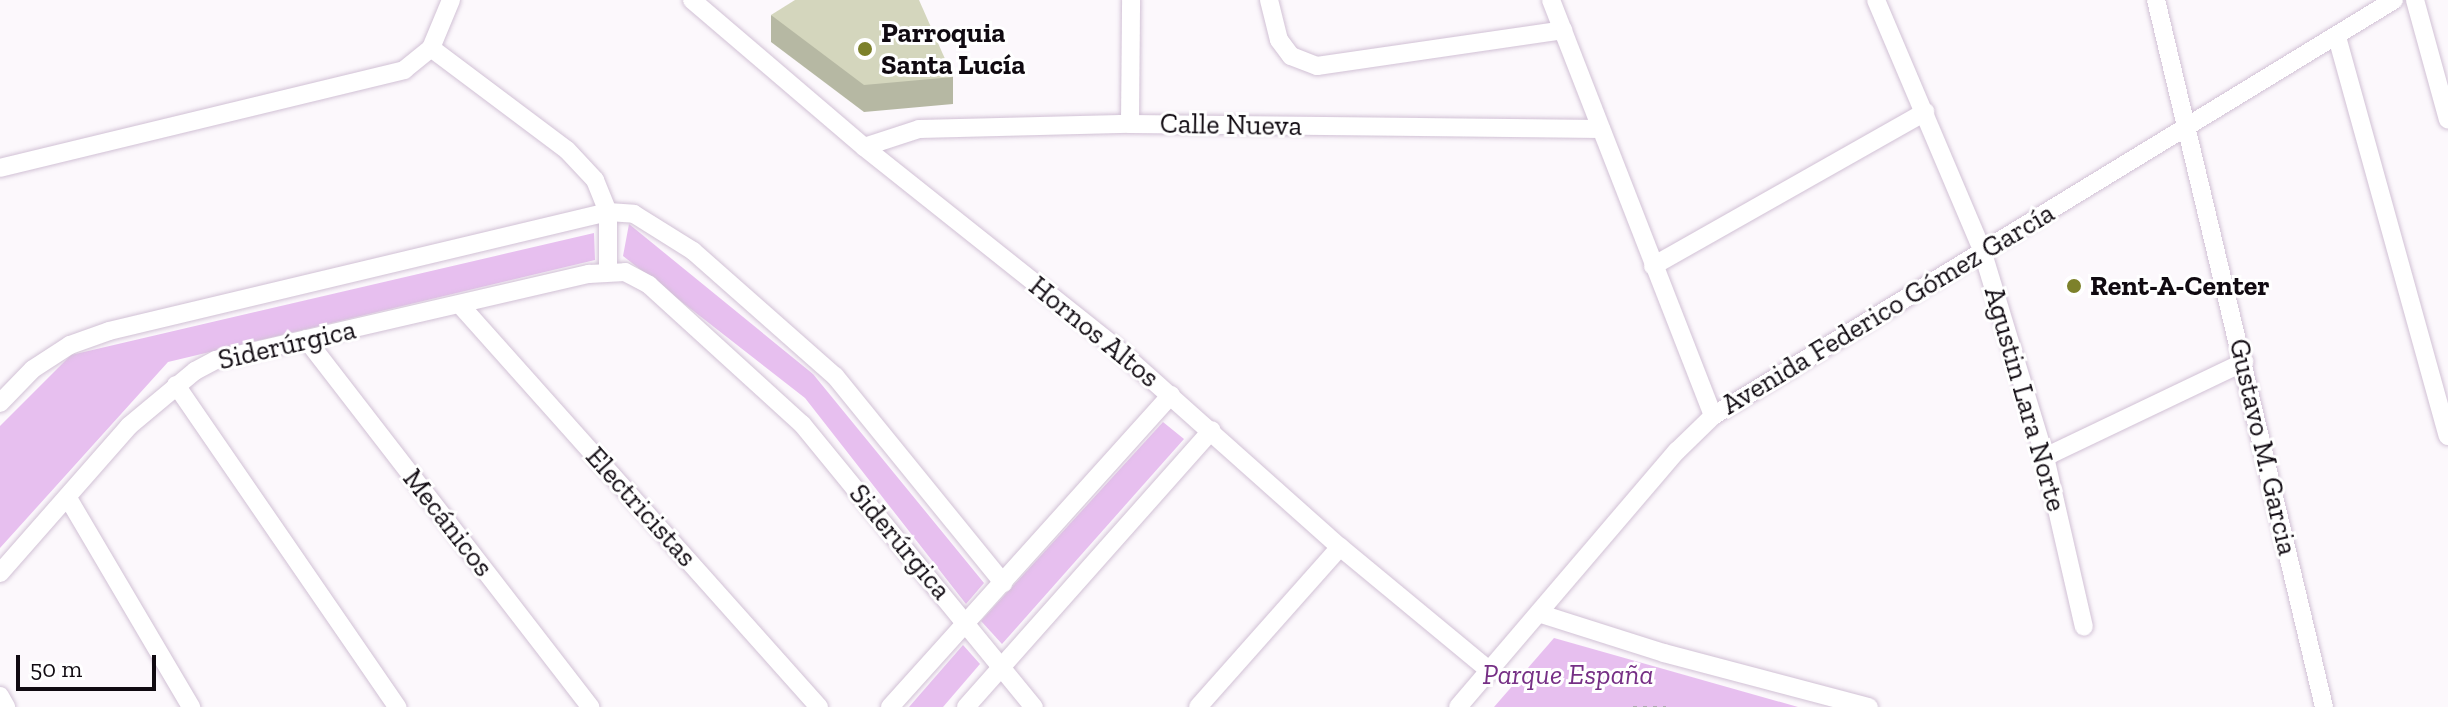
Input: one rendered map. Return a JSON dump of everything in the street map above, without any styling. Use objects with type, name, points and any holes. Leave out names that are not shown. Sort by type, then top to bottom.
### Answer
[{"type":"street","points":[[0,168],[375,80],[404,70],[431,48],[451,0]]},
{"type":"street","name":"Hornos Altos","points":[[692,0],[864,147],[1171,395],[1340,547],[1490,671]]},
{"type":"street","points":[[1130,124],[1131,0]]},
{"type":"street","points":[[1269,0],[1279,40],[1291,56],[1317,66],[1563,30]]},
{"type":"street","points":[[1551,0],[1713,416]]},
{"type":"street","name":"Agustin Lara Norte","points":[[1876,0],[1982,250],[2045,457],[2084,627]]},
{"type":"street","name":"Gustavo M. Garcia","points":[[2156,0],[2324,707]]},
{"type":"street","name":"Avenida Federico Gómez García","points":[[1458,707],[1541,614],[1677,451],[1713,416],[2394,0]]},
{"type":"street","points":[[2415,0],[2448,120]]},
{"type":"street","points":[[2337,37],[2448,436]]},
{"type":"street","points":[[431,48],[567,150],[595,180],[608,212],[608,270]]},
{"type":"street","points":[[1653,266],[1925,112]]},
{"type":"street","name":"Calle Nueva","points":[[864,147],[919,129],[1130,124],[1601,129]]},
{"type":"street","name":"Siderúrgica","points":[[0,403],[33,369],[70,345],[109,331],[608,212],[634,214],[693,251],[795,336],[885,433],[1003,583]]},
{"type":"street","name":"Siderúrgica","points":[[0,573],[129,426],[176,385],[216,360],[462,307],[608,270],[625,272],[649,285],[802,424],[967,623],[999,669],[1034,707]]},
{"type":"street","name":"Electricistas","points":[[462,307],[819,707]]},
{"type":"street","name":"Mecánicos","points":[[306,339],[590,707]]},
{"type":"street","points":[[2045,457],[2244,362]]},
{"type":"street","points":[[176,385],[397,707]]},
{"type":"street","points":[[890,707],[1171,395]]},
{"type":"street","points":[[966,707],[1212,430]]},
{"type":"street","points":[[68,498],[191,707]]},
{"type":"street","points":[[1198,707],[1340,547]]},
{"type":"street","points":[[1541,614],[1664,653],[1869,707]]},
{"type":"street","points":[[0,696],[6,707]]},
{"type":"path","points":[[1633,707],[1666,707]]},
{"type":"green space","points":[[629,224],[813,374],[984,583],[966,604],[805,398],[623,256]]},
{"type":"green space","points":[[594,233],[595,260],[168,362],[0,548],[0,426],[71,355]]},
{"type":"green space","points":[[1163,422],[1184,439],[1002,644],[981,621]]},
{"type":"green space","name":"Parque España","points":[[1554,638],[1798,707],[1494,707]]},
{"type":"green space","points":[[963,645],[980,664],[943,707],[909,707]]},
{"type":"building","name":"Parroquia Santa Lucía","points":[[795,0],[919,0],[953,77],[864,85],[771,15]]},
{"type":"place","name":"Parroquia Santa Lucía","points":[[865,49]]},
{"type":"place","name":"Rent-A-Center","points":[[2074,286]]}]
